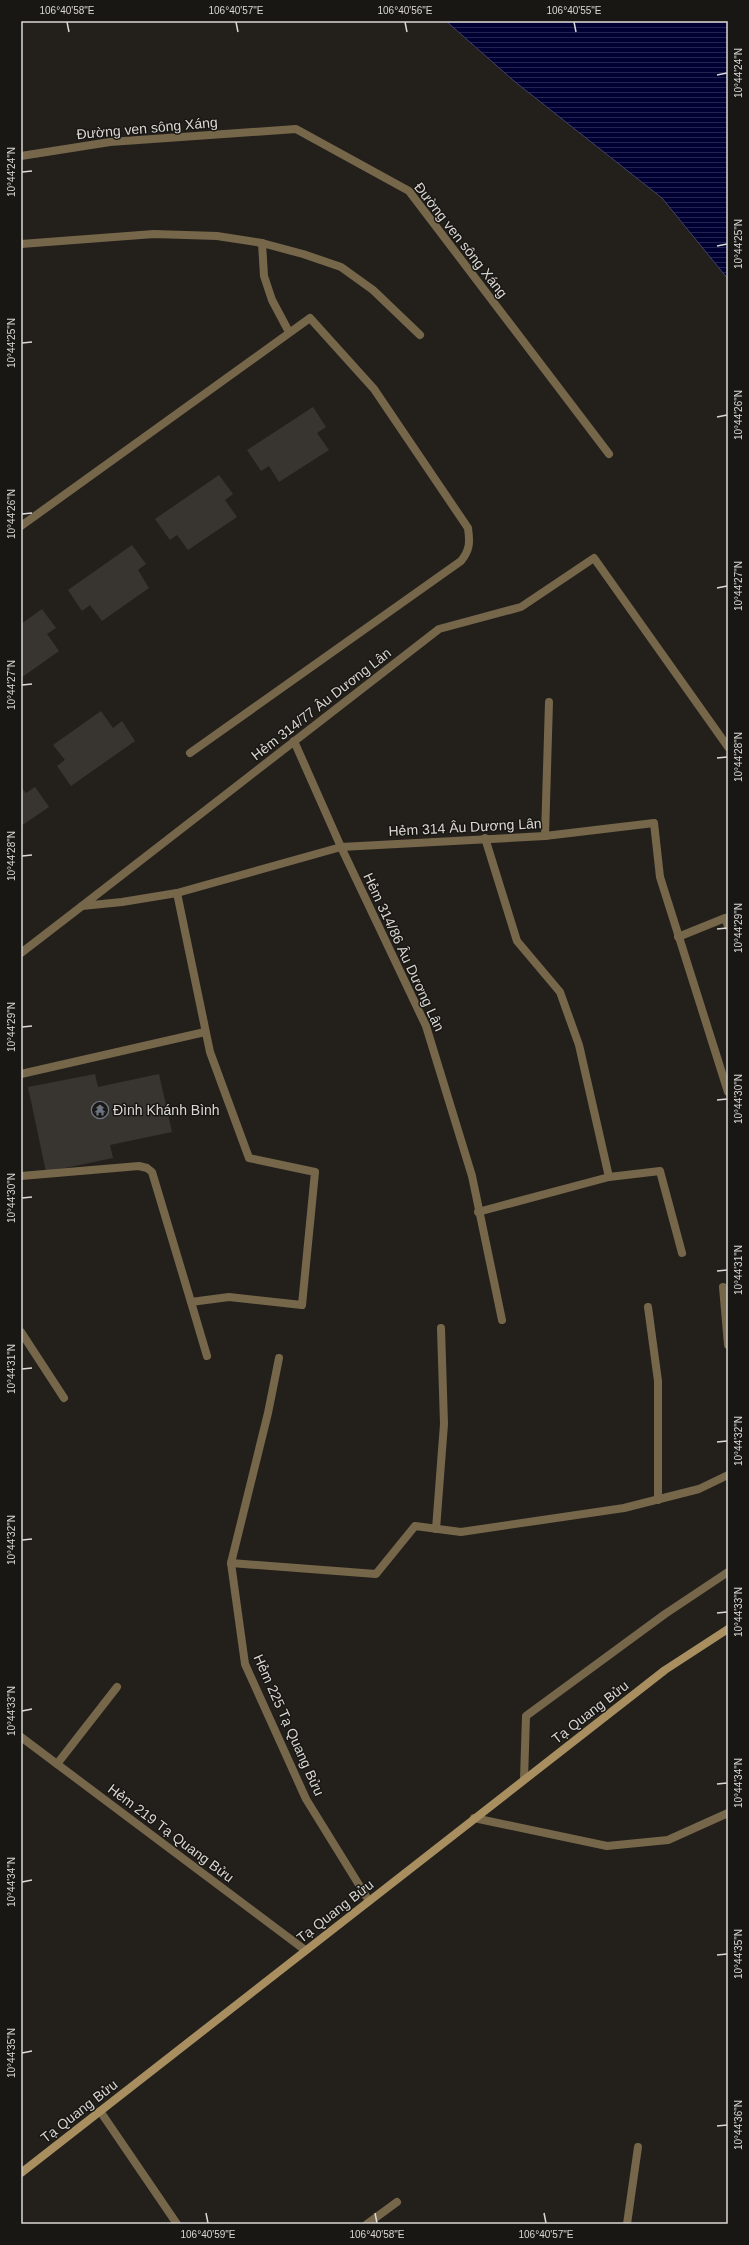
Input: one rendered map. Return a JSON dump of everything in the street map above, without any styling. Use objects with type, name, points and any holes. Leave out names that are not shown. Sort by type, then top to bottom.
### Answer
[{"type":"main road","name":"Tạ Quang Bửu","points":[[21,2173],[665,1670],[728,1629]]},
{"type":"street","name":"Đường ven sông Xáng","points":[[21,156],[110,142],[296,129],[409,191],[609,454]]},
{"type":"street","points":[[21,244],[154,234],[216,236],[262,243],[303,254],[341,267],[373,290],[420,335]]},
{"type":"street","points":[[262,243],[264,276],[272,300],[289,332]]},
{"type":"street","points":[[21,526],[310,318],[374,389],[468,528],[470,543],[467,554],[461,561],[190,753]]},
{"type":"street","name":"Hẻm 314/77 Âu Dương Lân","points":[[82,906],[439,629],[521,608],[594,558],[728,747]]},
{"type":"street","points":[[545,836],[549,702]]},
{"type":"street","name":"Hẻm 314/86 Âu Dương Lân","points":[[294,741],[341,847],[426,1026],[472,1176],[478,1212],[502,1320]]},
{"type":"street","name":"Hẻm 314 Âu Dương Lân","points":[[82,906],[122,902],[177,893],[341,847],[485,838],[545,836],[654,823],[660,877],[678,937],[726,1081],[728,1092]]},
{"type":"street","points":[[485,838],[517,941],[560,992],[579,1045],[609,1177]]},
{"type":"street","points":[[177,893],[210,1052],[249,1158],[315,1172],[302,1305],[229,1297],[190,1302]]},
{"type":"street","points":[[21,952],[82,906]]},
{"type":"street","points":[[678,937],[725,918],[728,926]]},
{"type":"street","points":[[21,1074],[206,1032]]},
{"type":"street","points":[[21,1176],[138,1166],[147,1168],[152,1172],[207,1356]]},
{"type":"street","points":[[478,1212],[609,1177],[660,1171],[682,1253]]},
{"type":"street","points":[[723,1287],[728,1345]]},
{"type":"street","points":[[648,1307],[658,1382],[658,1500]]},
{"type":"street","points":[[436,1529],[444,1424],[441,1328]]},
{"type":"street","points":[[21,1332],[64,1398]]},
{"type":"street","name":"Hẻm 225 Tạ Quang Bửu","points":[[279,1358],[268,1414],[231,1563],[245,1664],[306,1799],[369,1901]]},
{"type":"street","points":[[231,1563],[376,1574],[415,1526],[461,1532],[624,1508],[699,1489],[728,1475]]},
{"type":"street","points":[[524,1780],[526,1716],[665,1614],[728,1572]]},
{"type":"street","points":[[57,1764],[118,1687]]},
{"type":"street","name":"Hẻm 219 Tạ Quang Bửu","points":[[21,1737],[305,1950]]},
{"type":"street","points":[[474,1818],[606,1846],[668,1840],[728,1813]]},
{"type":"street","points":[[100,2111],[177,2224]]},
{"type":"street","points":[[626,2224],[638,2147]]},
{"type":"street","points":[[367,2224],[397,2202]]},
{"type":"shaded area","points":[[446,21],[728,21],[728,279],[662,198],[514,81]]},
{"type":"building","points":[[313,407],[326,427],[317,433],[329,450],[279,482],[269,466],[261,471],[247,450]]},
{"type":"building","points":[[219,475],[233,494],[225,500],[237,517],[188,550],[177,535],[170,540],[155,519]]},
{"type":"building","points":[[132,545],[146,564],[138,570],[149,588],[102,621],[90,605],[82,611],[68,590]]},
{"type":"building","points":[[42,609],[56,628],[47,634],[59,651],[21,678],[21,624]]},
{"type":"building","points":[[101,711],[113,728],[122,721],[135,741],[71,786],[57,766],[65,760],[53,745]]},
{"type":"building","points":[[21,787],[26,793],[35,787],[49,807],[21,826]]},
{"type":"building","name":"Đình Khánh Bình","points":[[95,1074],[98,1087],[159,1074],[172,1132],[110,1145],[113,1158],[46,1172],[28,1087]]},
{"type":"place","name":"Đình Khánh Bình","points":[[100,1110]]}]
